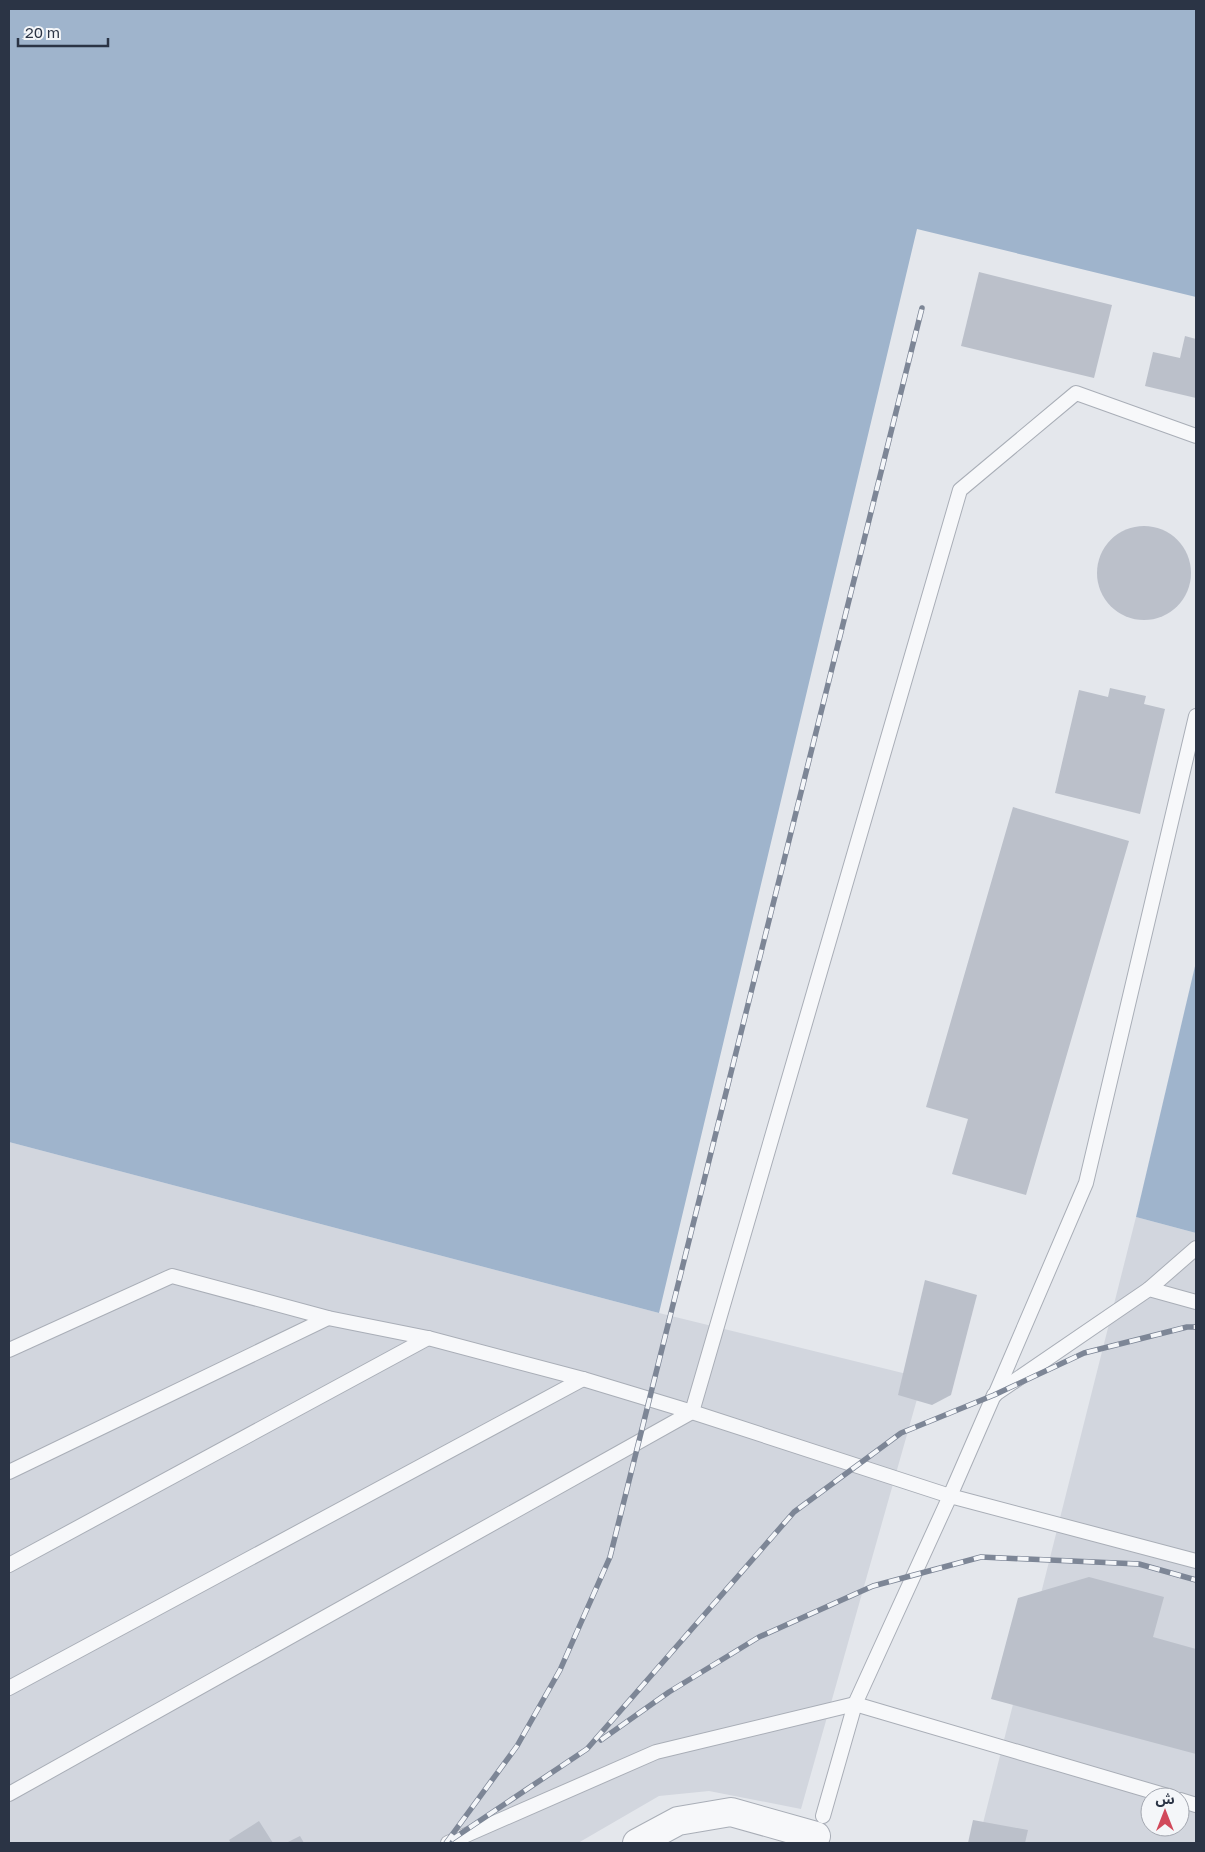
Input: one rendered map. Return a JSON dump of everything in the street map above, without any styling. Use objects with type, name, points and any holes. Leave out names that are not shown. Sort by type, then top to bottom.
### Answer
[{"type":"street","points":[[637,1843],[678,1820],[731,1812],[817,1832]]},
{"type":"lane","points":[[9,1794],[692,1412],[960,490],[1076,393],[1196,436]]},
{"type":"lane","points":[[817,1832],[855,1704],[950,1496],[1086,1183],[1196,716]]},
{"type":"lane","points":[[994,1395],[1149,1289],[1196,1248]]},
{"type":"lane","points":[[9,1350],[172,1276],[328,1318],[428,1338],[583,1379],[692,1412],[950,1496],[1196,1560]]},
{"type":"lane","points":[[1149,1289],[1196,1302]]},
{"type":"lane","points":[[9,1472],[328,1318]]},
{"type":"lane","points":[[9,1565],[428,1338]]},
{"type":"lane","points":[[9,1688],[583,1379]]},
{"type":"lane","points":[[448,1843],[656,1752],[855,1704],[1140,1788]]},
{"type":"shaded area","points":[[9,1142],[659,1313],[923,1378],[801,1809],[709,1791],[659,1796],[578,1843],[9,1843]]},
{"type":"shaded area","points":[[1136,1217],[1196,1233],[1196,1843],[978,1843]]},
{"type":"water","points":[[9,9],[1196,9],[1196,297],[917,229],[659,1313],[9,1142]]},
{"type":"water","points":[[1196,962],[1196,1233],[1136,1217]]},
{"type":"building","points":[[979,272],[1112,305],[1094,378],[961,346]]},
{"type":"building","points":[[1185,336],[1196,339],[1196,398],[1145,386],[1153,352],[1180,358]]},
{"type":"building","points":[[1144,526],[1162,530],[1177,540],[1187,555],[1191,573],[1187,591],[1177,606],[1162,616],[1144,620],[1126,616],[1111,606],[1101,591],[1097,573],[1101,555],[1111,540],[1126,530]]},
{"type":"building","points":[[1110,688],[1146,696],[1144,704],[1165,709],[1140,814],[1055,793],[1079,690],[1108,697]]},
{"type":"building","points":[[1013,807],[1129,841],[1026,1195],[952,1174],[968,1119],[926,1107]]},
{"type":"building","points":[[925,1280],[977,1295],[951,1395],[932,1405],[898,1395]]},
{"type":"building","points":[[1089,1577],[1164,1597],[1153,1637],[1196,1649],[1196,1754],[991,1699],[1018,1598]]},
{"type":"building","points":[[973,1820],[1028,1830],[1025,1843],[968,1843]]},
{"type":"building","points":[[259,1821],[273,1843],[231,1843],[229,1840]]},
{"type":"building","points":[[300,1836],[304,1843],[286,1843]]},
{"type":"railway","points":[[446,1843],[517,1746],[560,1670],[610,1557],[922,308]]},
{"type":"railway","points":[[451,1840],[587,1749],[794,1512],[901,1433],[994,1395],[1084,1353],[1187,1327],[1196,1327]]},
{"type":"railway","points":[[601,1740],[669,1692],[759,1637],[873,1586],[981,1557],[1139,1564],[1196,1580]]}]
